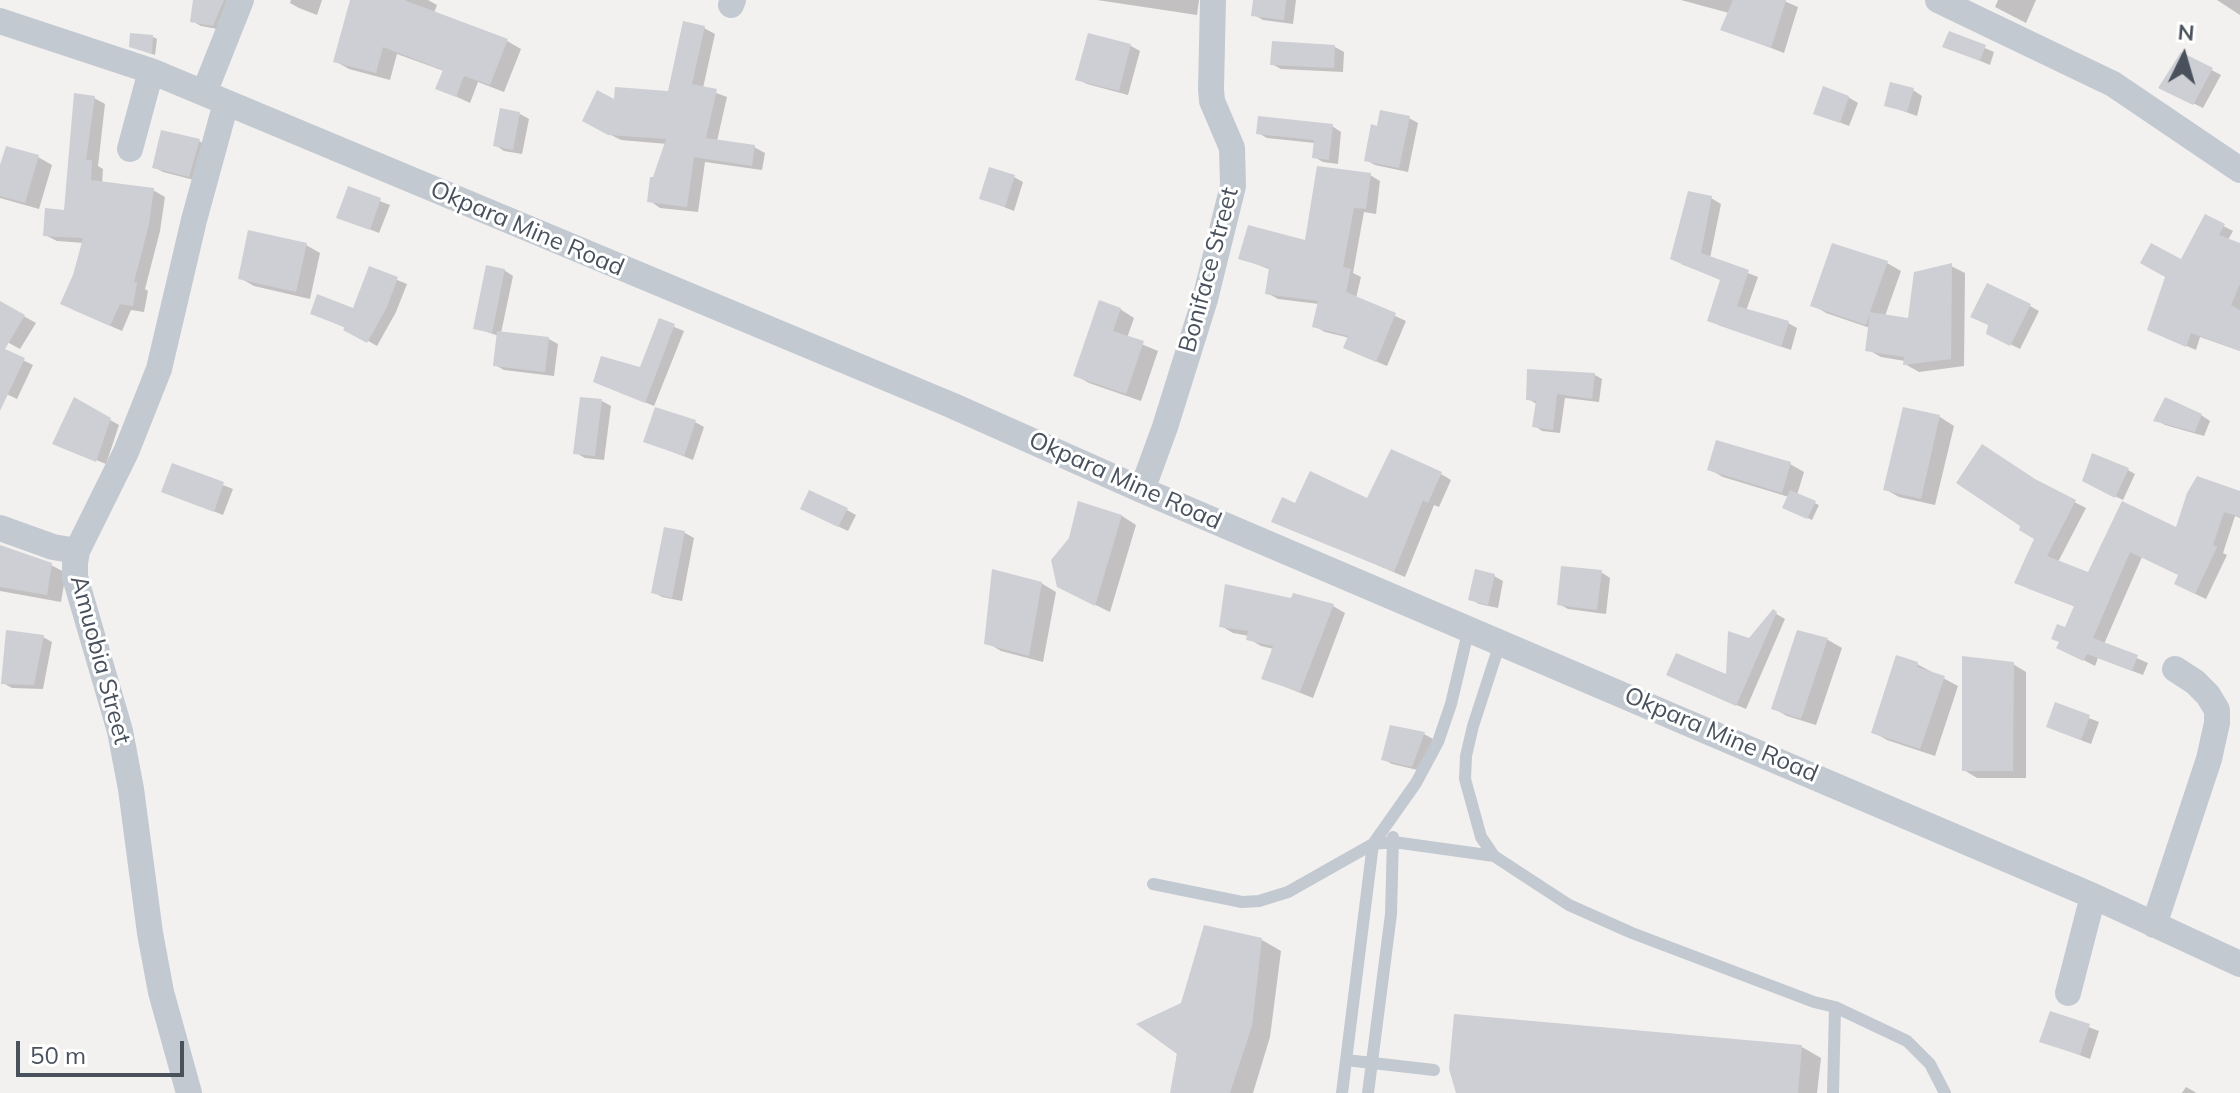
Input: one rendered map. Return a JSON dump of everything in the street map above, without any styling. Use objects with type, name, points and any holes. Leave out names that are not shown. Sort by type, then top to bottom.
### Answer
[{"type":"street","name":"Amuobia Street","points":[[189,1093],[161,992],[120,731],[75,577],[77,551],[126,452],[159,369],[210,153],[215,98],[241,0]]},
{"type":"street","name":"Boniface Street","points":[[1142,490],[1205,299],[1233,186],[1232,148],[1212,101],[1213,0]]},
{"type":"street","points":[[1938,0],[2113,84],[2240,170]]},
{"type":"street","name":"Okpara Mine Road","points":[[0,21],[151,71],[951,405],[1142,490],[2093,896],[2240,964]]},
{"type":"street","points":[[130,149],[151,71]]},
{"type":"street","points":[[0,528],[53,547],[77,551]]},
{"type":"street","points":[[2154,925],[2209,759],[2217,723],[2217,710],[2208,695],[2175,669]]},
{"type":"street","points":[[2068,993],[2093,896]]},
{"type":"lane","points":[[1342,1093],[1373,844],[1416,783],[1438,742],[1451,704],[1469,628]]},
{"type":"lane","points":[[1501,641],[1473,726],[1466,756],[1465,779],[1481,837],[1494,856],[1569,905],[1716,965],[1835,1007],[1907,1041],[1930,1064],[1945,1093]]},
{"type":"lane","points":[[1368,1093],[1391,914],[1394,842],[1388,823]]},
{"type":"lane","points":[[1153,884],[1242,902],[1259,901],[1288,892],[1373,844],[1394,842],[1494,856]]},
{"type":"lane","points":[[1833,1093],[1835,1007]]},
{"type":"lane","points":[[1346,1060],[1434,1070]]},
{"type":"building","points":[[193,0],[224,0],[213,26],[190,22]]},
{"type":"building","points":[[350,0],[404,0],[508,39],[490,85],[464,76],[456,97],[435,89],[443,70],[383,47],[376,73],[333,62]]},
{"type":"building","points":[[1253,0],[1286,0],[1284,20],[1251,16]]},
{"type":"building","points":[[1733,0],[1786,0],[1771,48],[1720,30]]},
{"type":"building","points":[[683,21],[705,26],[692,84],[717,89],[706,138],[755,145],[752,166],[694,157],[687,207],[647,202],[650,177],[653,177],[666,139],[608,135],[582,121],[597,90],[614,99],[615,87],[668,91]]},
{"type":"building","points":[[1949,31],[1986,45],[1980,61],[1942,47]]},
{"type":"building","points":[[130,33],[153,35],[152,54],[129,47]]},
{"type":"building","points":[[1088,33],[1131,44],[1119,91],[1075,80]]},
{"type":"building","points":[[1272,41],[1335,45],[1334,68],[1270,65]]},
{"type":"building","points":[[2181,52],[2213,68],[2193,105],[2158,88]]},
{"type":"building","points":[[1890,82],[1914,88],[1907,112],[1884,106]]},
{"type":"building","points":[[1823,86],[1849,96],[1840,123],[1813,114]]},
{"type":"building","points":[[74,93],[95,96],[86,160],[92,160],[91,180],[154,188],[149,224],[134,282],[137,282],[133,306],[120,304],[110,326],[60,304],[73,275],[83,238],[43,236],[45,208],[64,210]]},
{"type":"building","points":[[500,108],[520,112],[513,150],[493,146]]},
{"type":"building","points":[[1380,110],[1410,116],[1399,168],[1364,161],[1371,124],[1377,126]]},
{"type":"building","points":[[1258,116],[1333,124],[1329,160],[1312,158],[1314,140],[1256,134]]},
{"type":"building","points":[[161,130],[200,139],[189,177],[152,168]]},
{"type":"building","points":[[6,146],[39,155],[25,203],[0,196],[0,165]]},
{"type":"building","points":[[1317,166],[1371,173],[1366,209],[1354,208],[1343,267],[1351,269],[1346,292],[1396,313],[1376,362],[1343,348],[1348,336],[1312,327],[1318,301],[1265,294],[1269,268],[1238,259],[1248,225],[1305,240]]},
{"type":"building","points":[[989,167],[1015,175],[1005,207],[979,199]]},
{"type":"building","points":[[348,186],[381,198],[370,230],[336,218]]},
{"type":"building","points":[[1688,191],[1712,196],[1701,253],[1749,270],[1737,306],[1789,321],[1781,347],[1707,321],[1720,280],[1670,259]]},
{"type":"building","points":[[2205,214],[2225,224],[2219,235],[2240,243],[2240,284],[2231,305],[2240,310],[2240,351],[2191,333],[2186,347],[2147,330],[2165,277],[2140,263],[2151,243],[2181,259]]},
{"type":"building","points":[[248,230],[307,243],[296,292],[238,279]]},
{"type":"building","points":[[1832,243],[1888,261],[1870,312],[1908,318],[1914,272],[1952,263],[1951,359],[1903,365],[1904,357],[1865,351],[1870,313],[1866,325],[1810,306]]},
{"type":"building","points":[[486,265],[505,269],[492,333],[473,329]]},
{"type":"building","points":[[369,266],[398,277],[387,307],[367,343],[343,330],[345,327],[310,314],[317,294],[353,308]]},
{"type":"building","points":[[1987,283],[2031,304],[2010,346],[1986,334],[1988,325],[1970,317]]},
{"type":"building","points":[[1099,300],[1121,308],[1113,331],[1144,341],[1126,394],[1073,376]]},
{"type":"building","points":[[0,301],[25,315],[5,349],[25,358],[0,411]]},
{"type":"building","points":[[659,318],[675,324],[645,403],[593,382],[601,356],[640,367]]},
{"type":"building","points":[[497,331],[549,337],[545,372],[493,366]]},
{"type":"building","points":[[1527,369],[1595,373],[1592,399],[1557,394],[1553,430],[1532,427],[1536,401],[1526,400]]},
{"type":"building","points":[[74,397],[111,418],[96,462],[52,444]]},
{"type":"building","points":[[580,397],[602,399],[595,456],[573,454]]},
{"type":"building","points":[[2165,397],[2202,414],[2195,432],[2153,421]]},
{"type":"building","points":[[655,407],[696,420],[684,456],[643,442]]},
{"type":"building","points":[[1903,407],[1940,415],[1921,499],[1883,490]]},
{"type":"building","points":[[1716,440],[1791,462],[1782,493],[1707,470]]},
{"type":"building","points":[[1982,444],[2035,479],[2076,500],[2047,556],[2088,572],[2122,501],[2176,527],[2187,493],[2197,476],[2240,491],[2240,517],[2224,512],[2213,545],[2217,547],[2195,594],[2174,584],[2178,575],[2130,552],[2093,638],[2138,655],[2132,671],[2087,654],[2083,661],[2056,648],[2059,642],[2051,639],[2057,624],[2065,627],[2074,606],[2014,583],[2034,539],[1956,483]]},
{"type":"building","points":[[1391,449],[1442,472],[1428,503],[1423,500],[1394,572],[1271,522],[1282,497],[1295,503],[1310,471],[1367,498]]},
{"type":"building","points":[[2092,453],[2129,468],[2115,498],[2082,481]]},
{"type":"building","points":[[172,463],[224,482],[214,512],[161,492]]},
{"type":"building","points":[[809,490],[848,508],[838,527],[800,509]]},
{"type":"building","points":[[1790,490],[1816,501],[1807,519],[1782,508]]},
{"type":"building","points":[[1078,501],[1122,515],[1095,606],[1057,587],[1051,560],[1069,538]]},
{"type":"building","points":[[664,527],[685,531],[672,598],[651,593]]},
{"type":"building","points":[[0,545],[52,563],[47,595],[0,587]]},
{"type":"building","points":[[1561,566],[1602,570],[1597,610],[1557,605]]},
{"type":"building","points":[[992,569],[1042,582],[1029,656],[984,644]]},
{"type":"building","points":[[1475,569],[1495,574],[1488,605],[1468,600]]},
{"type":"building","points":[[1225,584],[1291,598],[1293,593],[1334,604],[1300,692],[1261,679],[1273,646],[1246,640],[1248,631],[1219,627]]},
{"type":"building","points":[[1773,609],[1777,612],[1736,706],[1666,675],[1676,653],[1726,674],[1728,631],[1749,638]]},
{"type":"building","points":[[6,630],[44,635],[34,685],[1,684]]},
{"type":"building","points":[[1797,630],[1828,638],[1801,719],[1771,709]]},
{"type":"building","points":[[1896,655],[1918,662],[1917,667],[1945,676],[1920,749],[1871,733]]},
{"type":"building","points":[[1962,656],[2014,662],[2013,771],[1962,771]]},
{"type":"building","points":[[2055,702],[2090,715],[2081,740],[2046,727]]},
{"type":"building","points":[[1390,725],[1425,732],[1412,767],[1381,760]]},
{"type":"building","points":[[1204,925],[1262,938],[1252,1026],[1230,1093],[1170,1093],[1177,1054],[1136,1024],[1181,1003]]},
{"type":"building","points":[[2050,1011],[2090,1024],[2080,1055],[2039,1042]]},
{"type":"building","points":[[1454,1014],[1802,1045],[1798,1093],[1456,1093],[1449,1069]]}]
